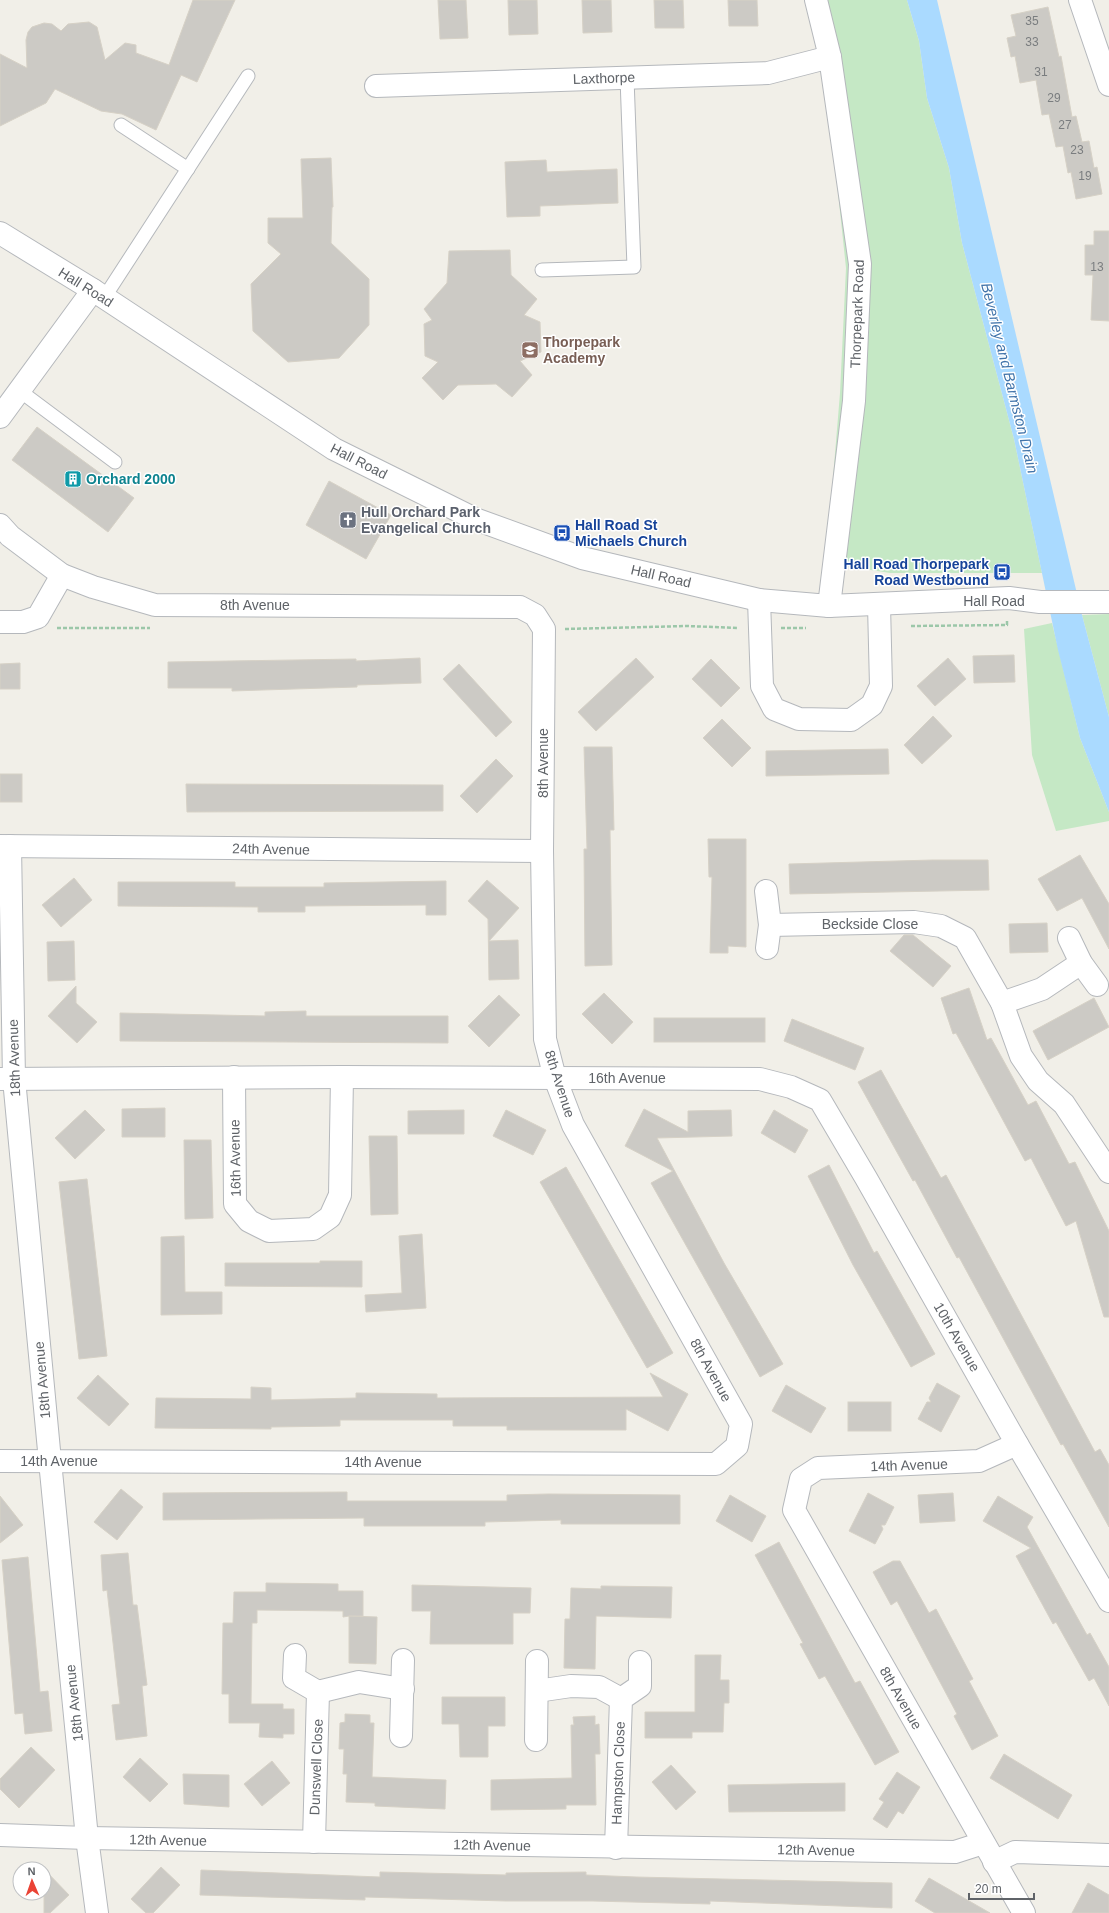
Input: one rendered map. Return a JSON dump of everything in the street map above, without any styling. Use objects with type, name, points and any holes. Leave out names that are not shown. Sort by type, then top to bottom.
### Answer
[{"type":"street","name":"Thorpepark Road","points":[[816,0],[830,57],[860,264],[854,401],[829,606]]},
{"type":"street","points":[[1080,0],[1109,84]]},
{"type":"street","name":"Laxthorpe","points":[[376,86],[768,73],[830,57]]},
{"type":"street","name":"Hall Road","points":[[0,233],[98,294],[334,449],[475,519],[582,558],[759,600],[829,606],[879,605],[1009,598],[1040,602],[1109,602]]},
{"type":"street","points":[[0,417],[98,294]]},
{"type":"street","name":"8th Avenue","points":[[0,525],[10,536],[62,575],[93,587],[154,605],[520,607],[535,615],[544,629],[542,851],[545,1039],[555,1078],[573,1125],[741,1424]]},
{"type":"street","points":[[0,622],[23,622],[38,617],[62,575]]},
{"type":"street","points":[[759,600],[762,686],[774,709],[799,719],[851,720],[872,705],[881,686],[879,605]]},
{"type":"street","name":"24th Avenue","points":[[5,846],[542,851]]},
{"type":"street","name":"18th Avenue","points":[[5,846],[7,1079],[50,1461],[87,1838],[97,1913]]},
{"type":"street","points":[[766,891],[770,925],[767,948]]},
{"type":"street","name":"Beckside Close","points":[[770,925],[914,922],[941,926],[965,938],[1002,1003],[1021,1056],[1038,1081],[1064,1104],[1109,1172]]},
{"type":"street","points":[[1069,938],[1081,962],[1097,985]]},
{"type":"street","points":[[1002,1003],[1042,989],[1081,962]]},
{"type":"street","name":"16th Avenue","points":[[7,1079],[234,1077],[760,1079],[791,1087]]},
{"type":"street","name":"16th Avenue","points":[[234,1077],[235,1204],[249,1221],[269,1231],[313,1229],[330,1217],[340,1195],[342,1077]]},
{"type":"street","name":"10th Avenue","points":[[791,1087],[820,1100],[1017,1444],[1109,1601]]},
{"type":"street","name":"14th Avenue","points":[[0,1461],[716,1464],[737,1446],[741,1424]]},
{"type":"street","name":"14th Avenue","points":[[801,1479],[818,1468],[979,1461],[1017,1444]]},
{"type":"street","name":"8th Avenue","points":[[801,1479],[794,1510],[1024,1913]]},
{"type":"street","points":[[295,1655],[294,1678],[318,1692],[359,1682],[403,1688]]},
{"type":"street","points":[[401,1736],[403,1660]]},
{"type":"street","points":[[536,1740],[538,1691],[537,1661]]},
{"type":"street","points":[[538,1691],[571,1686],[599,1688],[621,1699],[640,1686],[640,1662]]},
{"type":"street","name":"Dunswell Close","points":[[314,1842],[318,1692]]},
{"type":"street","name":"Hampston Close","points":[[616,1848],[621,1699]]},
{"type":"street","name":"12th Avenue","points":[[0,1835],[616,1848],[955,1852],[983,1843]]},
{"type":"street","points":[[994,1862],[1015,1852],[1109,1855]]},
{"type":"lane","points":[[98,294],[188,169],[248,76]]},
{"type":"lane","points":[[542,270],[634,267],[627,78]]},
{"type":"lane","points":[[121,125],[188,169]]},
{"type":"lane","points":[[20,391],[115,462]]},
{"type":"green space","points":[[807,0],[907,0],[919,41],[927,98],[949,168],[962,243],[1014,439],[1042,573],[890,573],[826,563],[840,393],[846,268],[827,89]]},
{"type":"green space","points":[[1109,614],[1109,717],[1082,615]]},
{"type":"green space","points":[[1052,623],[1080,738],[1109,812],[1109,821],[1056,831],[1032,755],[1024,629]]},
{"type":"water","name":"Beverley and Barmston Drain","points":[[907,0],[937,0],[1082,615],[1109,717],[1109,812],[1080,738],[1058,650],[1014,439],[962,243],[949,168],[927,98],[919,41]]},
{"type":"building","points":[[193,0],[235,0],[197,82],[181,75],[156,130],[122,114],[101,111],[55,89],[46,103],[0,126],[0,54],[27,68],[26,40],[28,32],[32,27],[44,23],[52,24],[61,31],[68,24],[89,22],[97,27],[105,60],[125,43],[136,45],[136,53],[169,65]]},
{"type":"building","points":[[438,0],[466,0],[468,38],[440,39]]},
{"type":"building","points":[[508,0],[537,0],[538,34],[509,35]]},
{"type":"building","points":[[582,0],[611,0],[612,32],[583,33]]},
{"type":"building","points":[[654,0],[683,0],[684,28],[655,28]]},
{"type":"building","points":[[728,0],[757,0],[758,26],[729,26]]},
{"type":"building","points":[[1048,7],[1059,57],[1061,56],[1072,117],[1076,116],[1082,142],[1089,141],[1094,168],[1097,167],[1102,194],[1076,199],[1071,172],[1068,173],[1063,146],[1056,147],[1049,114],[1042,115],[1036,80],[1020,83],[1015,56],[1011,57],[1007,38],[1016,36],[1011,15]]},
{"type":"building","points":[[331,158],[333,207],[331,243],[369,279],[369,325],[339,358],[288,362],[253,331],[251,284],[281,254],[268,243],[268,218],[303,218],[301,159]]},
{"type":"building","points":[[546,160],[547,172],[617,169],[618,203],[540,206],[540,216],[507,217],[505,162]]},
{"type":"building","points":[[1094,231],[1109,231],[1109,321],[1091,320],[1093,275],[1085,275],[1085,245],[1094,245]]},
{"type":"building","points":[[510,250],[511,275],[537,299],[524,315],[540,322],[541,352],[520,361],[532,375],[512,397],[496,384],[458,385],[443,400],[422,378],[438,362],[425,356],[424,324],[432,320],[424,309],[447,283],[449,251]]},
{"type":"building","name":"Orchard 2000","points":[[37,427],[134,498],[108,532],[12,460]]},
{"type":"building","name":"Hull Orchard Park Evangelical Church","points":[[329,481],[391,515],[366,559],[306,525]]},
{"type":"building","points":[[1014,655],[1015,682],[974,683],[973,656]]},
{"type":"building","points":[[420,658],[421,683],[357,685],[357,687],[232,691],[232,688],[168,688],[168,662],[356,659],[356,661]]},
{"type":"building","points":[[636,658],[654,677],[596,731],[578,712]]},
{"type":"building","points":[[948,658],[966,679],[935,706],[917,686]]},
{"type":"building","points":[[711,659],[740,688],[721,707],[692,679]]},
{"type":"building","points":[[20,663],[20,689],[0,689],[0,664]]},
{"type":"building","points":[[459,664],[512,722],[496,737],[443,679]]},
{"type":"building","points":[[933,716],[952,736],[922,764],[904,745]]},
{"type":"building","points":[[722,719],[751,748],[732,767],[703,738]]},
{"type":"building","points":[[584,747],[612,747],[614,830],[610,830],[612,965],[585,966],[584,849],[587,849]]},
{"type":"building","points":[[888,749],[889,774],[766,776],[766,751]]},
{"type":"building","points":[[496,759],[513,776],[477,813],[460,796]]},
{"type":"building","points":[[0,774],[22,774],[22,802],[0,802]]},
{"type":"building","points":[[186,784],[443,785],[443,811],[187,812]]},
{"type":"building","points":[[708,839],[746,839],[746,947],[728,946],[728,953],[710,953],[712,877],[709,877]]},
{"type":"building","points":[[1080,855],[1109,904],[1109,949],[1082,898],[1057,911],[1038,879]]},
{"type":"building","points":[[988,860],[989,890],[790,894],[789,864]]},
{"type":"building","points":[[74,878],[92,900],[61,927],[42,905]]},
{"type":"building","points":[[487,880],[519,908],[489,941],[518,940],[519,979],[489,980],[488,919],[468,901]]},
{"type":"building","points":[[446,881],[446,915],[426,915],[426,905],[305,906],[305,912],[258,912],[258,907],[118,906],[118,882],[235,882],[235,887],[324,887],[324,883]]},
{"type":"building","points":[[1047,923],[1048,952],[1010,953],[1009,924]]},
{"type":"building","points":[[904,935],[913,935],[951,966],[933,987],[890,951]]},
{"type":"building","points":[[74,941],[75,980],[48,981],[47,942]]},
{"type":"building","points":[[76,986],[76,1003],[97,1022],[77,1043],[48,1016]]},
{"type":"building","points":[[969,988],[987,1040],[991,1038],[1028,1105],[1036,1101],[1069,1164],[1075,1162],[1109,1231],[1109,1317],[1104,1317],[1076,1221],[1066,1226],[1031,1158],[1025,1161],[956,1033],[953,1034],[941,998]]},
{"type":"building","points":[[604,993],[633,1022],[612,1044],[582,1014]]},
{"type":"building","points":[[499,995],[520,1015],[489,1047],[468,1026]]},
{"type":"building","points":[[1094,998],[1109,1027],[1048,1060],[1033,1031]]},
{"type":"building","points":[[306,1011],[306,1016],[448,1016],[448,1043],[120,1041],[120,1013],[265,1016],[265,1012]]},
{"type":"building","points":[[654,1018],[765,1018],[765,1042],[654,1042]]},
{"type":"building","points":[[792,1019],[864,1048],[855,1070],[784,1041]]},
{"type":"building","points":[[881,1070],[941,1178],[946,1175],[1095,1452],[1100,1449],[1109,1465],[1109,1527],[1063,1444],[1061,1445],[959,1257],[957,1258],[915,1180],[913,1181],[858,1082]]},
{"type":"building","points":[[165,1108],[165,1137],[122,1137],[122,1109]]},
{"type":"building","points":[[644,1109],[688,1132],[688,1111],[731,1110],[732,1136],[657,1138],[724,1263],[783,1364],[760,1377],[651,1183],[673,1171],[625,1146]]},
{"type":"building","points":[[85,1110],[105,1130],[75,1159],[55,1138]]},
{"type":"building","points":[[464,1110],[464,1134],[408,1134],[408,1111]]},
{"type":"building","points":[[506,1110],[546,1130],[533,1155],[493,1136]]},
{"type":"building","points":[[774,1110],[808,1130],[795,1153],[761,1133]]},
{"type":"building","points":[[369,1136],[397,1136],[398,1214],[371,1215]]},
{"type":"building","points":[[184,1140],[211,1140],[213,1218],[185,1219]]},
{"type":"building","points":[[829,1165],[874,1253],[877,1251],[935,1354],[911,1367],[853,1265],[808,1176]]},
{"type":"building","points":[[566,1167],[673,1353],[647,1368],[540,1182]]},
{"type":"building","points":[[87,1179],[107,1356],[79,1359],[59,1182]]},
{"type":"building","points":[[422,1234],[426,1308],[366,1312],[365,1295],[402,1293],[399,1236]]},
{"type":"building","points":[[184,1236],[185,1292],[222,1292],[222,1314],[161,1315],[161,1237]]},
{"type":"building","points":[[320,1261],[362,1261],[362,1287],[225,1286],[225,1263],[320,1263]]},
{"type":"building","points":[[650,1373],[688,1394],[668,1431],[626,1409],[626,1430],[507,1430],[507,1426],[453,1426],[453,1420],[340,1420],[340,1426],[271,1427],[271,1429],[155,1428],[156,1398],[251,1399],[251,1387],[271,1388],[271,1400],[356,1398],[356,1393],[437,1394],[437,1398],[663,1397]]},
{"type":"building","points":[[98,1375],[129,1404],[109,1426],[77,1398]]},
{"type":"building","points":[[937,1383],[960,1396],[941,1432],[918,1419],[927,1402],[931,1402],[929,1398]]},
{"type":"building","points":[[786,1385],[826,1408],[811,1433],[772,1411]]},
{"type":"building","points":[[848,1402],[891,1402],[891,1431],[848,1431]]},
{"type":"building","points":[[121,1489],[143,1507],[117,1540],[94,1522]]},
{"type":"building","points":[[347,1492],[347,1501],[507,1501],[507,1495],[548,1494],[680,1495],[680,1524],[561,1524],[561,1520],[485,1522],[485,1526],[364,1526],[364,1518],[163,1520],[163,1493]]},
{"type":"building","points":[[868,1493],[894,1507],[885,1525],[881,1525],[883,1529],[875,1544],[849,1531]]},
{"type":"building","points":[[953,1493],[955,1521],[920,1523],[918,1495]]},
{"type":"building","points":[[730,1495],[766,1516],[752,1542],[716,1521]]},
{"type":"building","points":[[0,1496],[23,1525],[0,1543]]},
{"type":"building","points":[[998,1496],[1033,1517],[1027,1527],[1087,1635],[1090,1633],[1109,1667],[1109,1706],[1094,1678],[1089,1681],[1056,1622],[1053,1624],[1016,1556],[1031,1548],[983,1521]]},
{"type":"building","points":[[779,1542],[855,1683],[860,1681],[899,1752],[875,1765],[825,1676],[819,1679],[800,1644],[803,1643],[755,1555]]},
{"type":"building","points":[[128,1553],[133,1605],[137,1605],[147,1685],[142,1686],[147,1736],[116,1740],[112,1705],[120,1704],[107,1590],[103,1591],[101,1555]]},
{"type":"building","points":[[28,1557],[40,1692],[48,1691],[52,1731],[25,1734],[23,1713],[15,1714],[2,1560]]},
{"type":"building","points":[[893,1561],[900,1561],[929,1613],[936,1609],[973,1679],[969,1681],[998,1736],[972,1750],[954,1716],[957,1714],[897,1601],[891,1605],[873,1572]]},
{"type":"building","points":[[266,1583],[338,1584],[338,1591],[363,1591],[363,1616],[343,1617],[343,1611],[257,1610],[257,1623],[252,1623],[251,1704],[283,1704],[283,1709],[294,1709],[294,1734],[283,1734],[283,1738],[259,1737],[260,1723],[229,1723],[229,1694],[222,1694],[223,1623],[233,1623],[234,1592],[266,1592]]},
{"type":"building","points":[[412,1585],[531,1588],[530,1613],[513,1613],[513,1644],[430,1644],[431,1611],[412,1611]]},
{"type":"building","points":[[601,1586],[672,1587],[671,1618],[596,1616],[595,1669],[564,1668],[565,1619],[570,1619],[571,1588],[601,1589]]},
{"type":"building","points":[[349,1616],[377,1617],[376,1664],[349,1663]]},
{"type":"building","points":[[695,1655],[721,1655],[720,1680],[729,1680],[729,1703],[724,1703],[723,1732],[692,1732],[692,1738],[645,1738],[645,1712],[695,1712]]},
{"type":"building","points":[[442,1697],[505,1697],[505,1726],[488,1726],[488,1757],[460,1757],[459,1724],[442,1724]]},
{"type":"building","points":[[345,1714],[370,1715],[370,1723],[374,1723],[372,1777],[446,1780],[445,1809],[375,1806],[375,1803],[346,1802],[347,1774],[343,1774],[344,1749],[339,1749],[340,1723],[345,1722]]},
{"type":"building","points":[[595,1716],[595,1725],[599,1724],[600,1754],[595,1754],[596,1805],[566,1805],[566,1809],[491,1810],[491,1780],[572,1778],[571,1725],[574,1725],[573,1717]]},
{"type":"building","points":[[31,1747],[55,1770],[19,1808],[0,1789],[0,1779]]},
{"type":"building","points":[[1004,1754],[1072,1795],[1058,1819],[990,1778]]},
{"type":"building","points":[[140,1758],[168,1784],[150,1802],[123,1777]]},
{"type":"building","points":[[272,1761],[290,1783],[262,1806],[244,1784]]},
{"type":"building","points":[[671,1765],[696,1792],[676,1810],[652,1782]]},
{"type":"building","points":[[897,1772],[920,1787],[903,1814],[898,1811],[887,1828],[873,1819],[884,1802],[879,1799]]},
{"type":"building","points":[[183,1774],[229,1775],[229,1807],[184,1804]]},
{"type":"building","points":[[845,1783],[845,1811],[729,1812],[728,1785]]},
{"type":"building","points":[[161,1867],[180,1885],[153,1913],[146,1913],[131,1899]]},
{"type":"building","points":[[201,1870],[380,1877],[380,1872],[506,1875],[506,1873],[586,1872],[586,1875],[636,1877],[892,1883],[892,1908],[710,1901],[710,1904],[365,1897],[365,1900],[200,1895]]},
{"type":"building","points":[[52,1877],[69,1895],[50,1913],[44,1913],[44,1901],[52,1901]]},
{"type":"building","points":[[929,1878],[990,1913],[935,1913],[915,1901]]},
{"type":"building","points":[[1088,1883],[1109,1895],[1109,1913],[1072,1913]]},
{"type":"place","name":"Thorpepark Academy","points":[[530,350]]},
{"type":"place","name":"Orchard 2000","points":[[73,479]]},
{"type":"place","name":"Hull Orchard Park Evangelical Church","points":[[348,520]]},
{"type":"place","name":"Hall Road St Michaels Church","points":[[562,533]]},
{"type":"place","name":"Hall Road Thorpepark Road Westbound","points":[[1002,572]]}]
